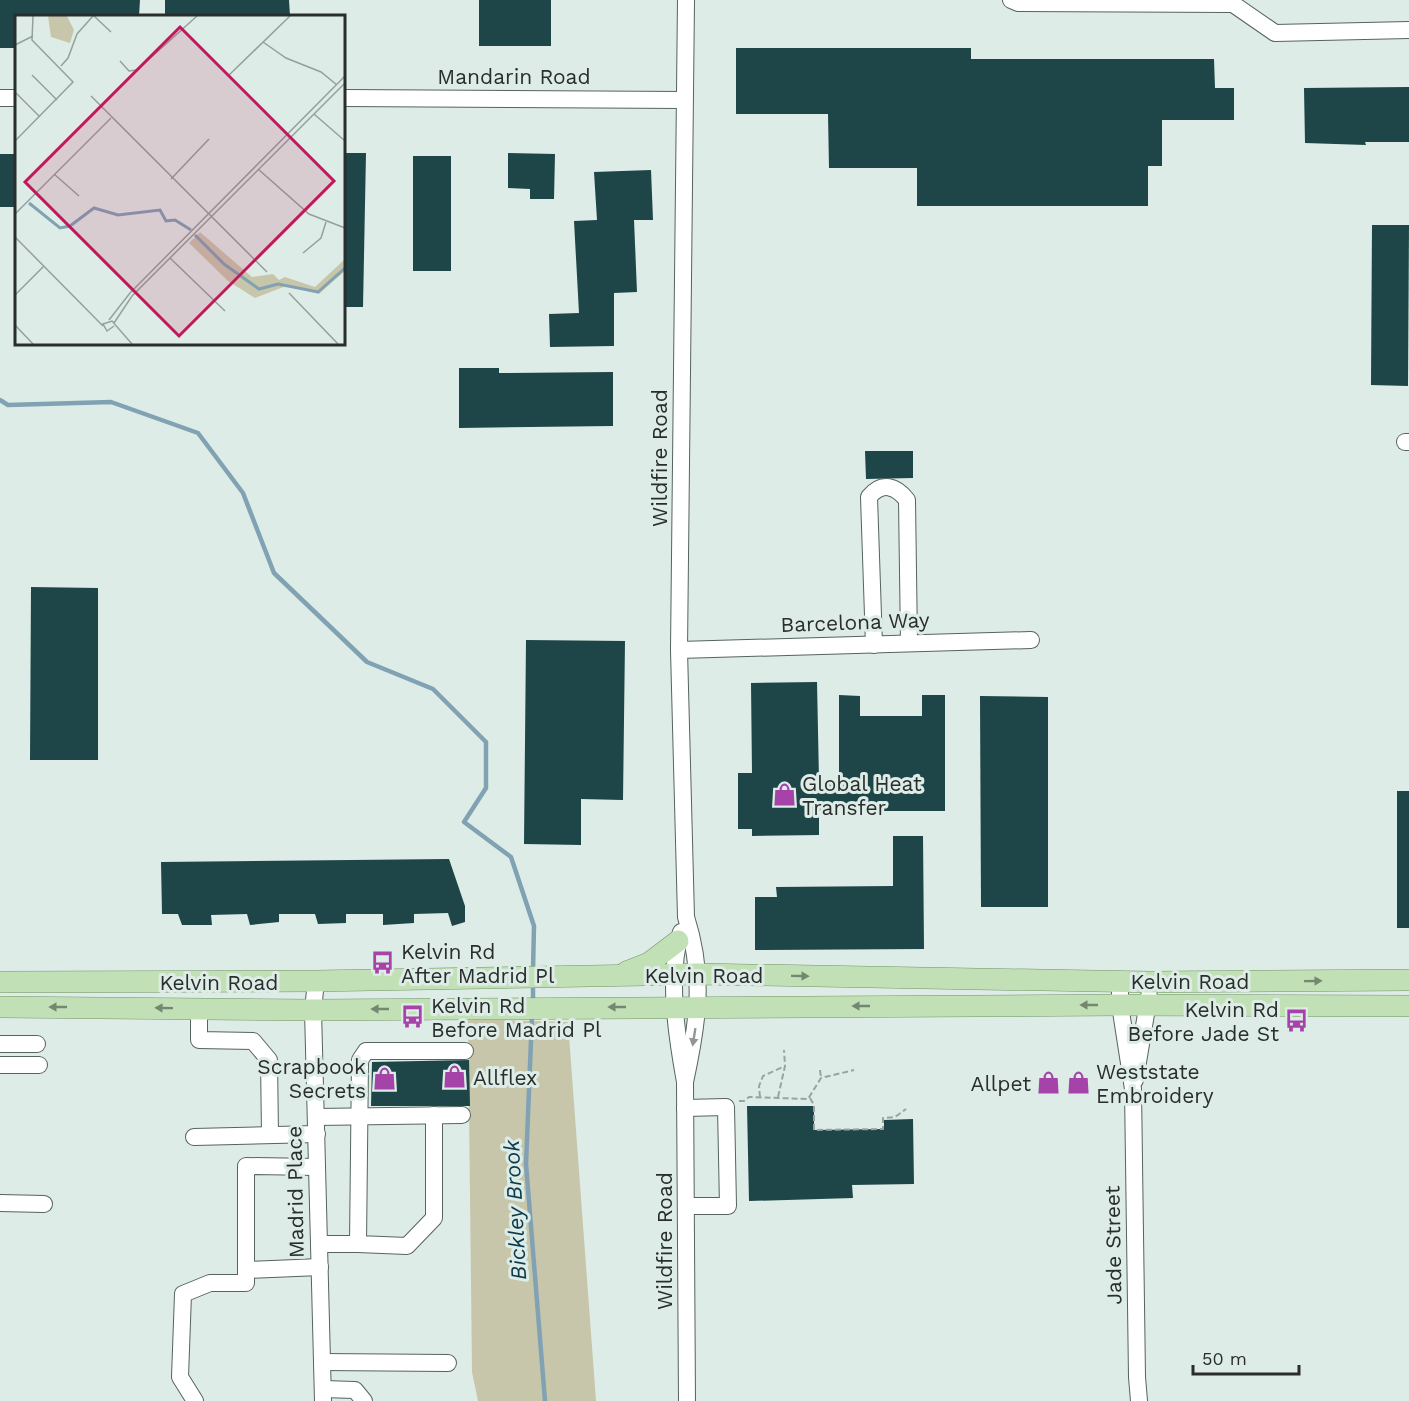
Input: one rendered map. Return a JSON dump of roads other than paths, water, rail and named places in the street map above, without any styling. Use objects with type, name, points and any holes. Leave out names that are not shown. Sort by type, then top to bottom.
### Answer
[{"type":"main road","points":[[617,976],[649,963],[678,941]]},
{"type":"main road","name":"Kelvin Road","points":[[0,982],[316,981],[699,974],[1150,982],[1409,980]]},
{"type":"main road","points":[[1284,981],[1286,992],[1292,998],[1316,1006]]},
{"type":"main road","points":[[116,983],[116,1007]]},
{"type":"main road","name":"Kelvin Road","points":[[0,1007],[313,1010],[1120,1005],[1409,1006]]},
{"type":"street","name":"Wildfire Road","points":[[686,0],[680,650],[686,917],[695,945],[699,974],[698,1007],[686,1082],[687,1401]]},
{"type":"street","points":[[1011,0],[1018,3],[1233,4],[1275,33],[1409,30]]},
{"type":"street","name":"Mandarin Road","points":[[345,98],[684,100]]},
{"type":"street","points":[[874,645],[869,497],[876,489],[887,486],[899,490],[908,500],[909,643]]},
{"type":"street","name":"Barcelona Way","points":[[680,650],[1031,640]]},
{"type":"street","name":"Wildfire Road","points":[[686,917],[678,941],[675,1007],[678,1045],[686,1082]]},
{"type":"street","name":"Madrid Place","points":[[316,981],[313,1010],[323,1395]]},
{"type":"street","name":"Jade Street","points":[[1120,981],[1120,1005],[1133,1089],[1139,1401]]},
{"type":"street","name":"Jade Street","points":[[1133,1089],[1149,1005],[1150,982]]},
{"type":"street","points":[[199,1008],[199,1040],[253,1041],[269,1060],[270,1135]]},
{"type":"street","points":[[0,1044],[37,1044]]},
{"type":"street","points":[[358,1244],[360,1060],[366,1051],[465,1051]]},
{"type":"street","points":[[0,1065],[39,1065]]},
{"type":"street","points":[[686,1108],[726,1107],[728,1206],[686,1206]]},
{"type":"street","points":[[319,1244],[407,1246],[434,1218],[434,1115]]},
{"type":"street","points":[[194,1137],[270,1135],[360,1117],[462,1115]]},
{"type":"street","points":[[195,1401],[180,1377],[183,1294],[210,1282],[246,1282],[246,1166],[317,1167]]},
{"type":"street","points":[[0,1203],[44,1204]]},
{"type":"street","points":[[246,1269],[320,1267]]},
{"type":"street","points":[[322,1362],[448,1363]]},
{"type":"street","points":[[323,1395],[355,1390],[364,1401]]},
{"type":"waterway","name":"Bickley Brook","points":[[0,400],[8,405],[111,402],[198,433],[243,493],[274,573],[367,662],[433,689],[486,742],[486,788],[464,822],[511,857],[534,926],[533,970]]},
{"type":"waterway","name":"Bickley Brook","points":[[533,981],[533,1000]]},
{"type":"waterway","name":"Bickley Brook","points":[[532,1016],[526,1164],[545,1401]]},
{"type":"place","name":"Global Heat Transfer","points":[[784,795]]},
{"type":"place","name":"Kelvin Rd After Madrid Pl","points":[[383,963]]},
{"type":"place","name":"Kelvin Rd Before Madrid Pl","points":[[413,1017]]},
{"type":"place","name":"Kelvin Rd Before Jade St","points":[[1297,1021]]},
{"type":"place","name":"Allflex","points":[[455,1077]]},
{"type":"place","name":"Scrapbook Secrets","points":[[384,1078]]},
{"type":"place","name":"Allpet","points":[[1049,1083]]},
{"type":"place","name":"Weststate Embroidery","points":[[1078,1083]]}]
